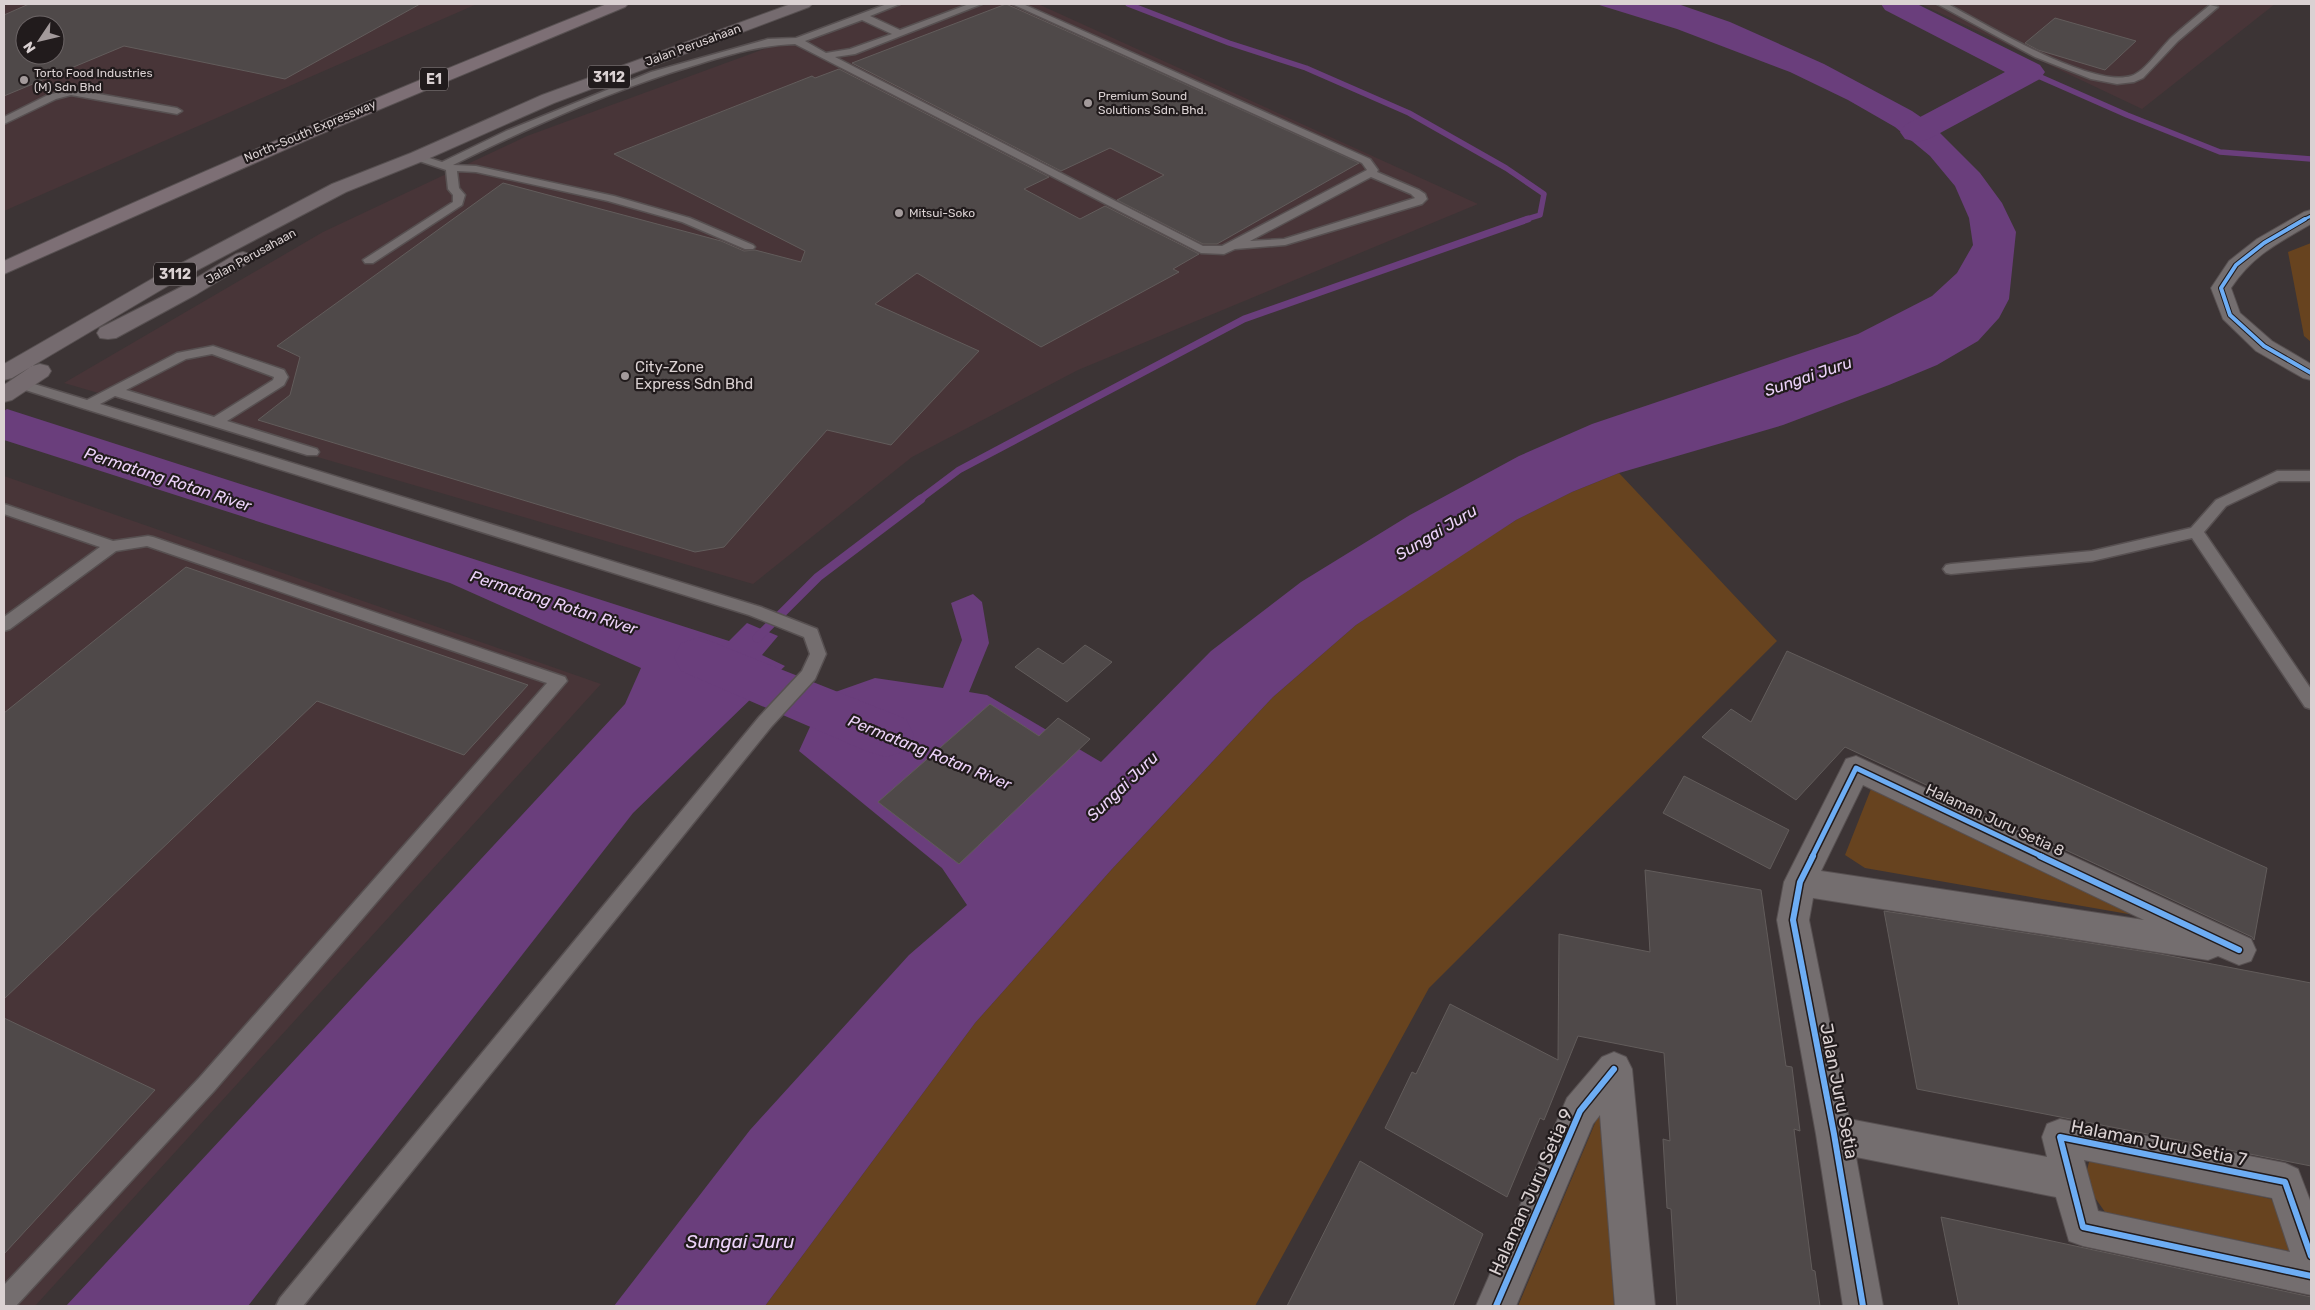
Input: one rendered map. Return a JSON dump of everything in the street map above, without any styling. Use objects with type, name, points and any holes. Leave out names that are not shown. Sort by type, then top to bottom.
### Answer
[{"type":"highway","name":"North–South Expressway","points":[[377,86],[586,4]]},
{"type":"highway","name":"North–South Expressway","points":[[4,268],[248,157],[471,63],[620,4]]},
{"type":"highway","name":"North–South Expressway","points":[[30,236],[314,112]]},
{"type":"main road","name":"Jalan Perusahaan","points":[[9,384],[164,280],[330,193],[548,99],[804,4]]},
{"type":"main road","name":"Jalan Perusahaan","points":[[9,384],[190,290],[260,248],[343,207],[388,181],[417,157]]},
{"type":"street","points":[[2311,216],[2264,243],[2236,264],[2221,288],[2230,314],[2237,321],[2264,346],[2311,373]]},
{"type":"street","name":"Halaman Juru Setia 8","points":[[1856,768],[2239,950],[2083,926],[1800,882],[1856,768]]},
{"type":"street","name":"Jalan Juru Setia","points":[[1800,882],[1793,920],[1834,1134],[1863,1306]]},
{"type":"street","name":"Halaman Juru Setia 9","points":[[1496,1306],[1580,1111],[1614,1069],[1635,1306]]},
{"type":"street","points":[[1834,1134],[2072,1181]]},
{"type":"street","name":"Halaman Juru Setia 7","points":[[2308,1240],[2285,1182],[2060,1137],[2083,1227],[2311,1276]]},
{"type":"lane","points":[[447,167],[510,133],[654,74],[768,42],[797,41],[895,4]]},
{"type":"lane","points":[[825,56],[852,52],[977,4]]},
{"type":"lane","points":[[797,41],[1201,249],[1224,250],[1371,173],[1373,170],[1372,166],[1366,161],[1016,4]]},
{"type":"lane","points":[[1942,4],[2051,60],[2098,79],[2119,82],[2136,78],[2175,38],[2215,6]]},
{"type":"lane","points":[[2198,4],[2215,6]]},
{"type":"lane","points":[[862,16],[898,33]]},
{"type":"lane","points":[[4,121],[52,97],[71,92],[177,111]]},
{"type":"lane","points":[[417,157],[447,167],[476,169],[610,198],[686,220],[749,247]]},
{"type":"lane","points":[[369,260],[458,203],[459,195],[454,189],[447,167]]},
{"type":"lane","points":[[1232,246],[1285,242],[1418,202],[1421,199],[1421,196],[1415,192],[1371,173]]},
{"type":"lane","points":[[87,405],[182,356],[197,351],[213,350],[279,373],[281,377],[279,382],[214,423]]},
{"type":"lane","points":[[9,384],[87,405],[755,611],[811,633],[818,654],[810,675],[765,722],[288,1306]]},
{"type":"lane","points":[[114,391],[312,452]]},
{"type":"lane","points":[[1950,569],[2092,556],[2196,532],[2221,503],[2229,499],[2277,476],[2311,476]]},
{"type":"lane","points":[[4,508],[112,546],[148,541],[559,681],[207,1084],[4,1302]]},
{"type":"lane","points":[[2196,532],[2311,702]]},
{"type":"lane","points":[[4,626],[112,546]]},
{"type":"shaded area","points":[[4,4],[477,4],[4,211]]},
{"type":"shaded area","points":[[887,4],[1038,4],[1478,204],[1078,370],[912,457],[753,584],[64,383],[323,232],[527,136]]},
{"type":"shaded area","points":[[1921,4],[2275,4],[2142,109]]},
{"type":"shaded area","points":[[2311,243],[2311,342],[2304,336],[2288,252]]},
{"type":"shaded area","points":[[1619,473],[1777,641],[1429,988],[1255,1306],[765,1306],[975,1023],[1112,869],[1273,697],[1356,625],[1457,557],[1516,520],[1572,492]]},
{"type":"shaded area","points":[[4,476],[601,684],[35,1306],[4,1306]]},
{"type":"shaded area","points":[[1871,789],[2123,907],[2134,915],[1865,868],[1845,855]]},
{"type":"shaded area","points":[[1601,1109],[1614,1306],[1518,1306]]},
{"type":"shaded area","points":[[2090,1158],[2271,1199],[2287,1225],[2289,1251],[2105,1212],[2084,1182]]},
{"type":"water","name":"Sungai Juru","points":[[1596,4],[1678,4],[1730,22],[1824,64],[1912,111],[1931,124],[1980,173],[2002,203],[2016,232],[2009,299],[1999,318],[1978,341],[1937,365],[1889,385],[1783,425],[1619,473],[1572,492],[1516,520],[1356,625],[1273,697],[1112,869],[975,1023],[765,1306],[614,1306],[750,1130],[909,955],[967,905],[942,868],[799,751],[824,696],[875,678],[943,688],[962,640],[951,603],[973,594],[982,602],[989,643],[969,692],[987,695],[1101,762],[1211,651],[1301,582],[1410,515],[1519,456],[1592,424],[1858,334],[1932,296],[1957,273],[1973,245],[1969,218],[1955,186],[1930,156],[1895,127],[1848,100],[1790,72],[1677,29]]},
{"type":"water","points":[[7,409],[729,641],[747,623],[778,636],[762,655],[785,666],[633,813],[248,1306],[66,1306],[625,704],[641,668],[450,583],[4,440],[4,411]]},
{"type":"building","points":[[29,4],[420,4],[285,79],[124,46],[4,96],[4,15]]},
{"type":"building","name":"Premium Sound Solutions Sdn. Bhd.","points":[[1006,4],[1359,163],[1217,244],[1203,244],[1117,200],[1164,175],[1110,148],[1061,171],[852,63]]},
{"type":"building","points":[[2055,18],[2136,41],[2105,70],[2038,50],[2025,43]]},
{"type":"building","name":"City-Zone Express Sdn Bhd","points":[[839,69],[1049,177],[1024,189],[1080,219],[1105,206],[1199,254],[1173,269],[1179,272],[1041,347],[917,273],[875,304],[979,351],[891,445],[827,430],[724,547],[695,552],[258,420],[290,395],[300,357],[277,346],[503,183],[721,241],[744,251],[755,250],[801,262],[805,251],[614,154],[812,76],[815,78]]},
{"type":"building","points":[[186,567],[528,685],[464,755],[317,701],[4,999],[4,713]]},
{"type":"building","points":[[1085,645],[1112,662],[1067,702],[1015,667],[1038,648],[1063,664]]},
{"type":"building","points":[[1787,651],[2267,868],[2254,940],[2252,937],[1845,747],[1796,800],[1702,737],[1731,709],[1751,722]]},
{"type":"building","points":[[990,704],[1039,736],[1058,718],[1090,739],[959,864],[878,802]]},
{"type":"building","points":[[1684,776],[1789,830],[1770,869],[1663,813]]},
{"type":"building","points":[[1645,870],[1761,890],[1786,1066],[1792,1067],[1800,1131],[1794,1129],[1812,1270],[1815,1271],[1820,1306],[1677,1306],[1671,1209],[1667,1208],[1663,1139],[1670,1141],[1664,1053],[1578,1036],[1544,1120],[1540,1118],[1507,1197],[1385,1128],[1412,1072],[1416,1074],[1450,1004],[1558,1060],[1559,934],[1650,952]]},
{"type":"building","points":[[1884,911],[2160,954],[2311,983],[2311,1166],[1917,1089]]},
{"type":"building","points":[[4,1018],[155,1090],[4,1254]]},
{"type":"building","points":[[1360,1161],[1483,1234],[1453,1306],[1287,1306]]},
{"type":"building","points":[[1941,1217],[2311,1297],[2311,1306],[1959,1306]]},
{"type":"waterway","points":[[1128,4],[1229,43],[1306,68],[1409,113],[1506,168],[1544,194],[1540,215],[1524,220]]},
{"type":"waterway","points":[[1895,4],[2029,72],[1917,132]]},
{"type":"waterway","points":[[2029,72],[2127,115],[2220,152],[2311,159]]},
{"type":"waterway","points":[[919,500],[959,470],[1244,319],[1528,219]]},
{"type":"waterway","points":[[757,638],[818,577],[921,499]]},
{"type":"waterway","name":"Permatang Rotan River","points":[[700,657],[886,735]]},
{"type":"cycle path","points":[[2311,216],[2264,243],[2236,265],[2221,288],[2230,315],[2264,346],[2311,373]]},
{"type":"cycle path","points":[[1863,1306],[1834,1134],[1793,920],[1800,882],[1856,768],[2239,950]]},
{"type":"cycle path","points":[[1496,1306],[1580,1111],[1614,1069]]},
{"type":"cycle path","points":[[2311,1256],[2285,1182],[2060,1137],[2083,1227],[2311,1276]]},
{"type":"place","name":"Torto Food Industries (M) Sdn Bhd","points":[[24,80]]},
{"type":"place","name":"Premium Sound Solutions Sdn. Bhd.","points":[[1088,103]]},
{"type":"place","name":"Mitsui-Soko","points":[[899,213]]},
{"type":"place","name":"City-Zone Express Sdn Bhd","points":[[625,376]]}]
